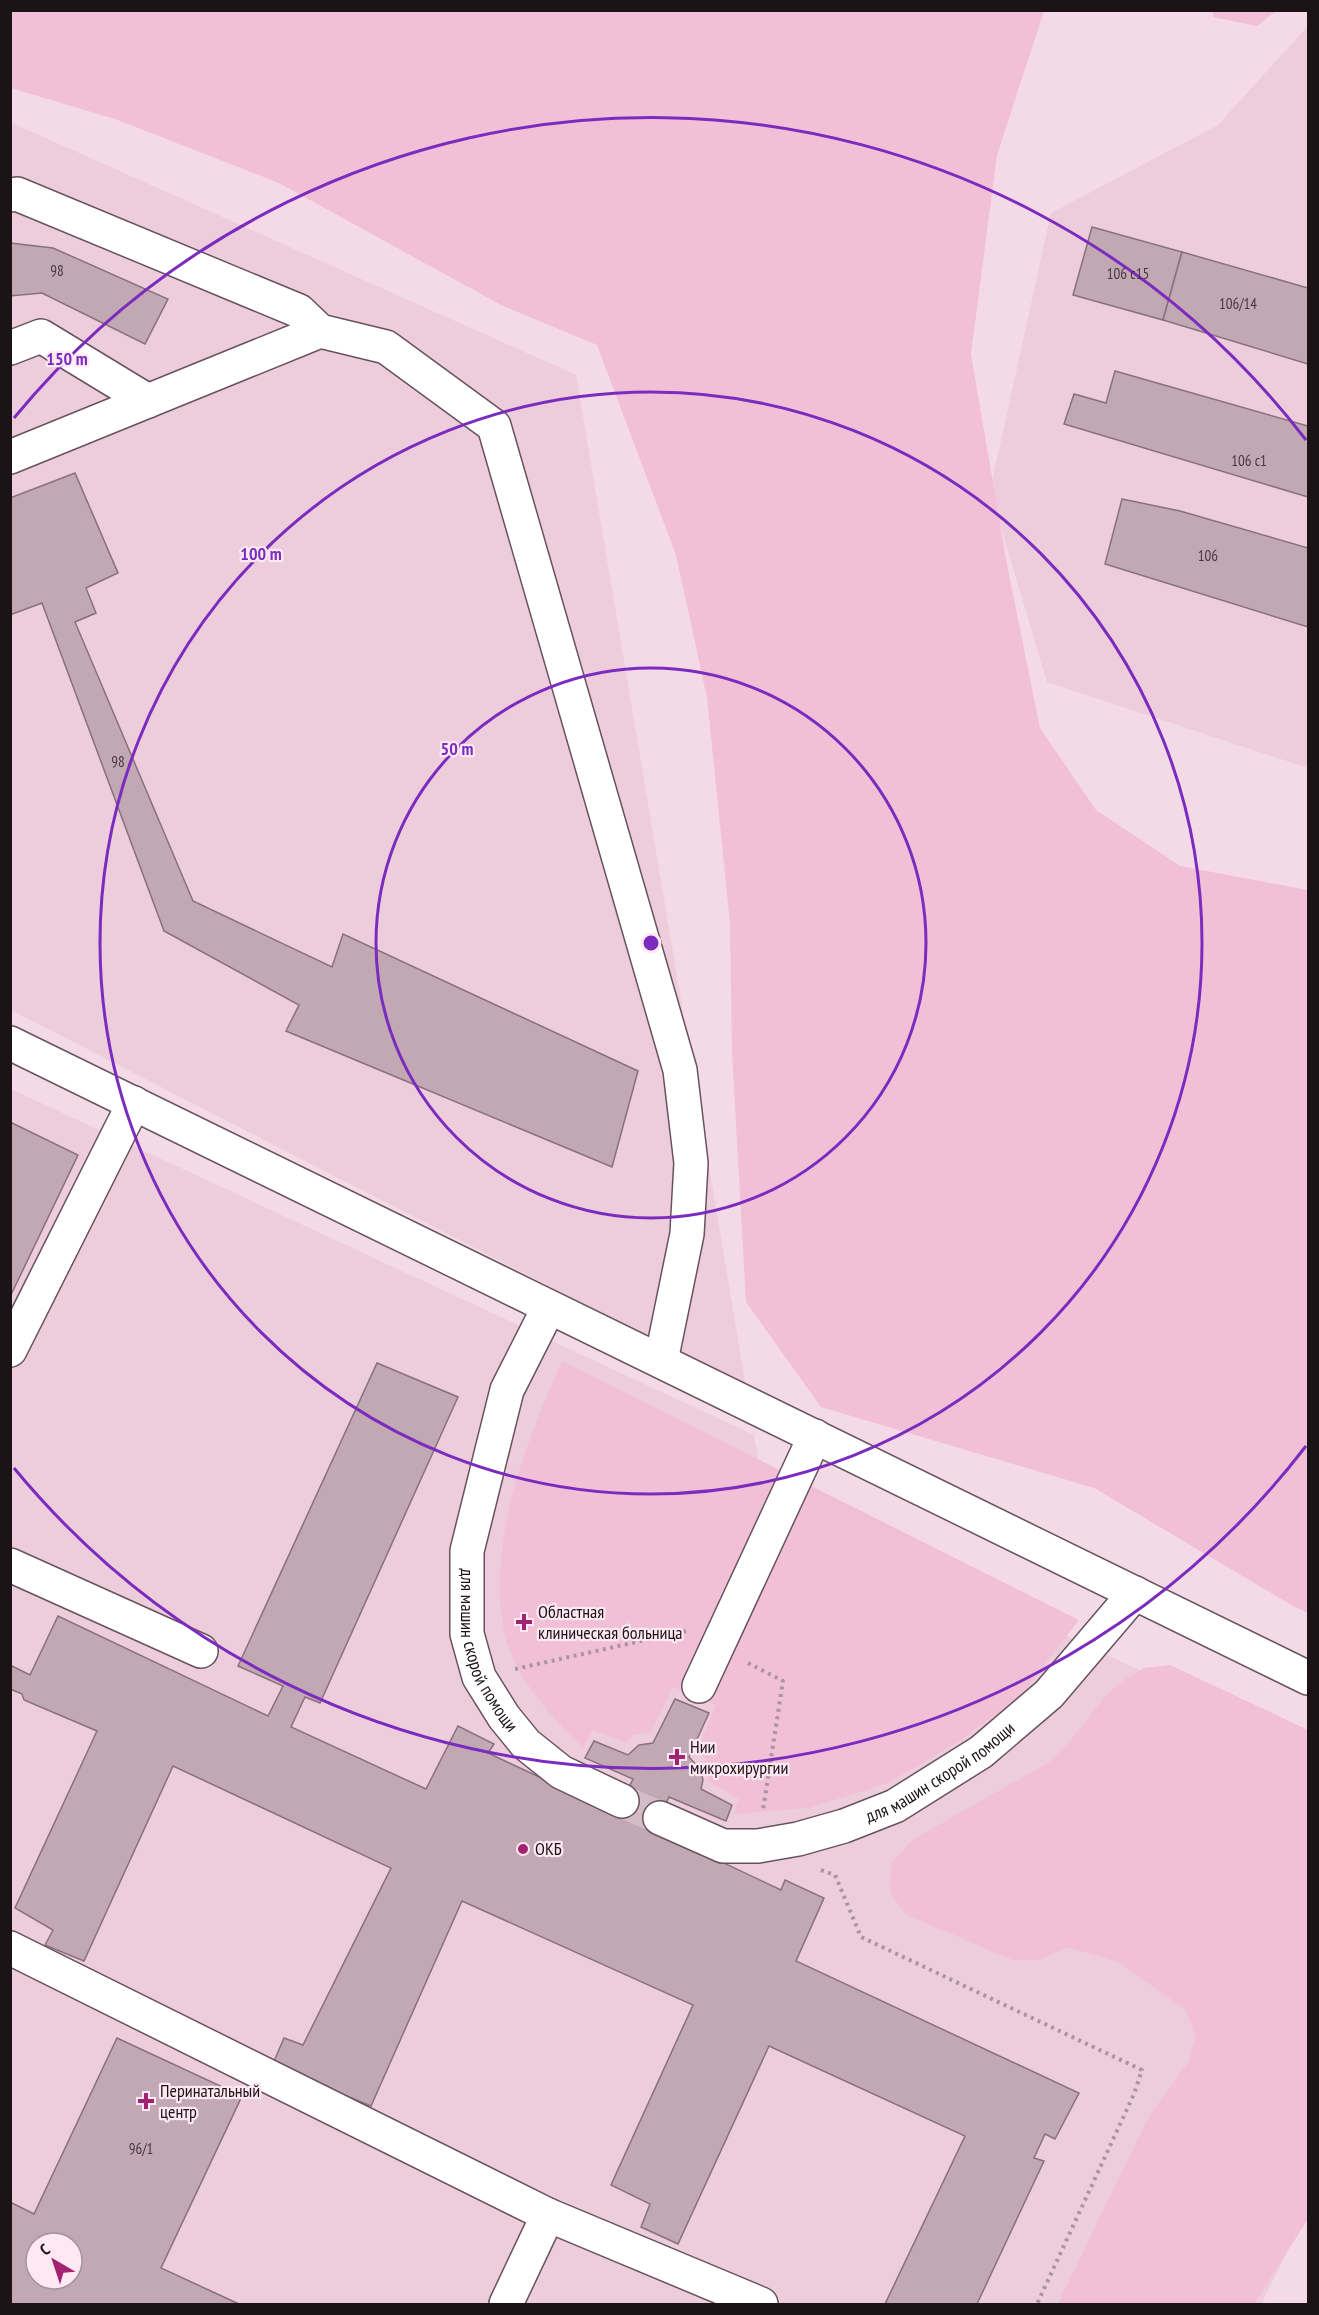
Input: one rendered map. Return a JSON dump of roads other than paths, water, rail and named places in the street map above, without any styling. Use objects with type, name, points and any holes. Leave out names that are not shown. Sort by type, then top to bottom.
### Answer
[{"type":"street","points":[[10,195],[16,194],[299,311],[320,331],[386,347],[494,426],[680,1070],[692,1163],[687,1234],[661,1361]]},
{"type":"street","points":[[10,457],[320,331]]},
{"type":"street","points":[[10,348],[40,336],[148,401]]},
{"type":"street","points":[[10,1043],[1308,1678]]},
{"type":"street","points":[[10,1350],[134,1103]]},
{"type":"street","name":"для машин скорой помощи","points":[[549,1306],[507,1390],[467,1551],[466,1634],[479,1677],[504,1717],[526,1744],[561,1772],[622,1801]]},
{"type":"street","points":[[699,1686],[815,1436]]},
{"type":"street","points":[[10,1565],[201,1650]]},
{"type":"street","name":"для машин скорой помощи","points":[[660,1818],[723,1846],[758,1846],[821,1832],[895,1806],[981,1752],[1049,1694],[1135,1593]]},
{"type":"street","points":[[10,1948],[548,2215],[761,2304]]},
{"type":"street","points":[[506,2304],[548,2215]]},
{"type":"tunnel","points":[[622,1801],[660,1818]]},
{"type":"place","name":"Областная клиническая больница","points":[[524,1622]]},
{"type":"place","name":"Нии микрохирургии","points":[[677,1757]]},
{"type":"place","name":"ОКБ","points":[[523,1849]]},
{"type":"place","name":"Перинатальный центр","points":[[146,2101]]}]
